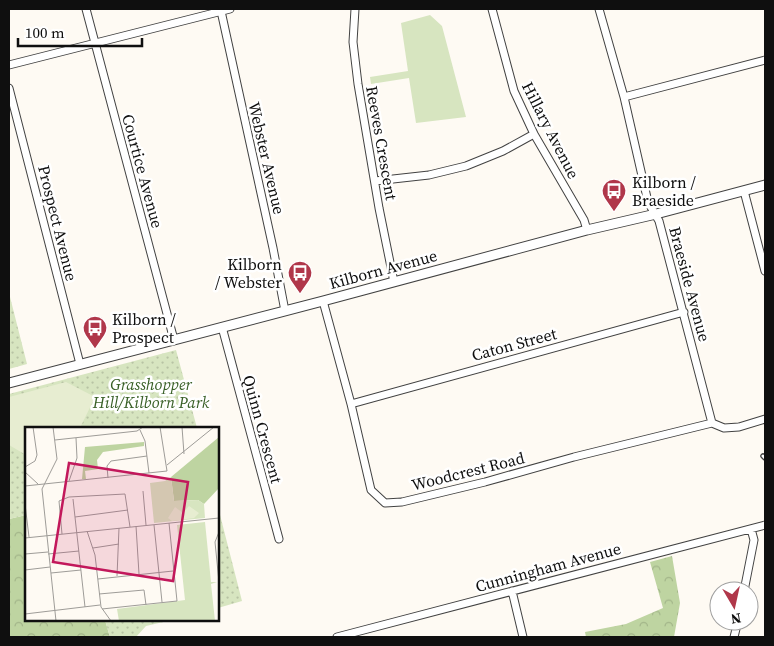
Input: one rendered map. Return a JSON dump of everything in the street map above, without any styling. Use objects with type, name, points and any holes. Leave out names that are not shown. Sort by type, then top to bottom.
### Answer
[{"type":"street","name":"Courtice Avenue","points":[[86,9],[174,340]]},
{"type":"street","points":[[9,65],[230,9]]},
{"type":"street","name":"Reeves Crescent","points":[[355,9],[353,42],[356,67],[394,282]]},
{"type":"street","name":"Hillary Avenue","points":[[492,9],[514,91],[534,134],[584,220],[587,230]]},
{"type":"street","name":"Braeside Avenue","points":[[599,9],[624,97],[648,202],[661,226],[712,423]]},
{"type":"street","name":"Webster Avenue","points":[[221,11],[285,311]]},
{"type":"street","points":[[624,97],[765,60]]},
{"type":"street","name":"Prospect Avenue","points":[[9,88],[80,364]]},
{"type":"street","points":[[376,181],[429,175],[466,166],[503,152],[534,134]]},
{"type":"street","name":"Kilborn Avenue","points":[[9,383],[587,230],[765,185]]},
{"type":"street","points":[[744,191],[765,271]]},
{"type":"street","name":"Woodcrest Road","points":[[323,301],[351,404],[371,490],[385,504],[402,502],[486,482],[574,456],[712,423],[724,428],[739,427],[765,419]]},
{"type":"street","name":"Caton Street","points":[[351,404],[684,312]]},
{"type":"street","name":"Quinn Crescent","points":[[222,327],[278,539]]},
{"type":"street","name":"Cunningham Avenue","points":[[337,637],[765,525]]},
{"type":"street","points":[[746,581],[754,540],[751,528]]},
{"type":"street","points":[[512,591],[524,637]]},
{"type":"green space","points":[[430,15],[442,26],[466,117],[416,123],[409,78],[371,84],[370,77],[408,71],[401,23]]},
{"type":"green space","points":[[9,293],[27,364],[9,369]]},
{"type":"green space","name":"Grasshopper Hill/Kilborn Park","points":[[176,350],[197,427],[25,427],[25,515],[9,519],[9,394]]},
{"type":"green space","points":[[66,382],[95,397],[80,427],[25,427],[25,454],[9,445],[9,397]]},
{"type":"green space","points":[[219,511],[242,601],[219,608]]},
{"type":"green space","points":[[25,515],[25,621],[105,621],[110,637],[9,637],[9,519]]},
{"type":"green space","points":[[672,556],[680,603],[674,637],[586,637],[585,632],[626,624],[663,608],[650,562]]},
{"type":"green space","points":[[105,621],[168,621],[146,626],[136,637],[110,637]]},
{"type":"place","name":"Kilborn / Braeside","points":[[614,212]]},
{"type":"place","name":"Kilborn / Webster","points":[[300,294]]},
{"type":"place","name":"Kilborn / Prospect","points":[[95,349]]}]
